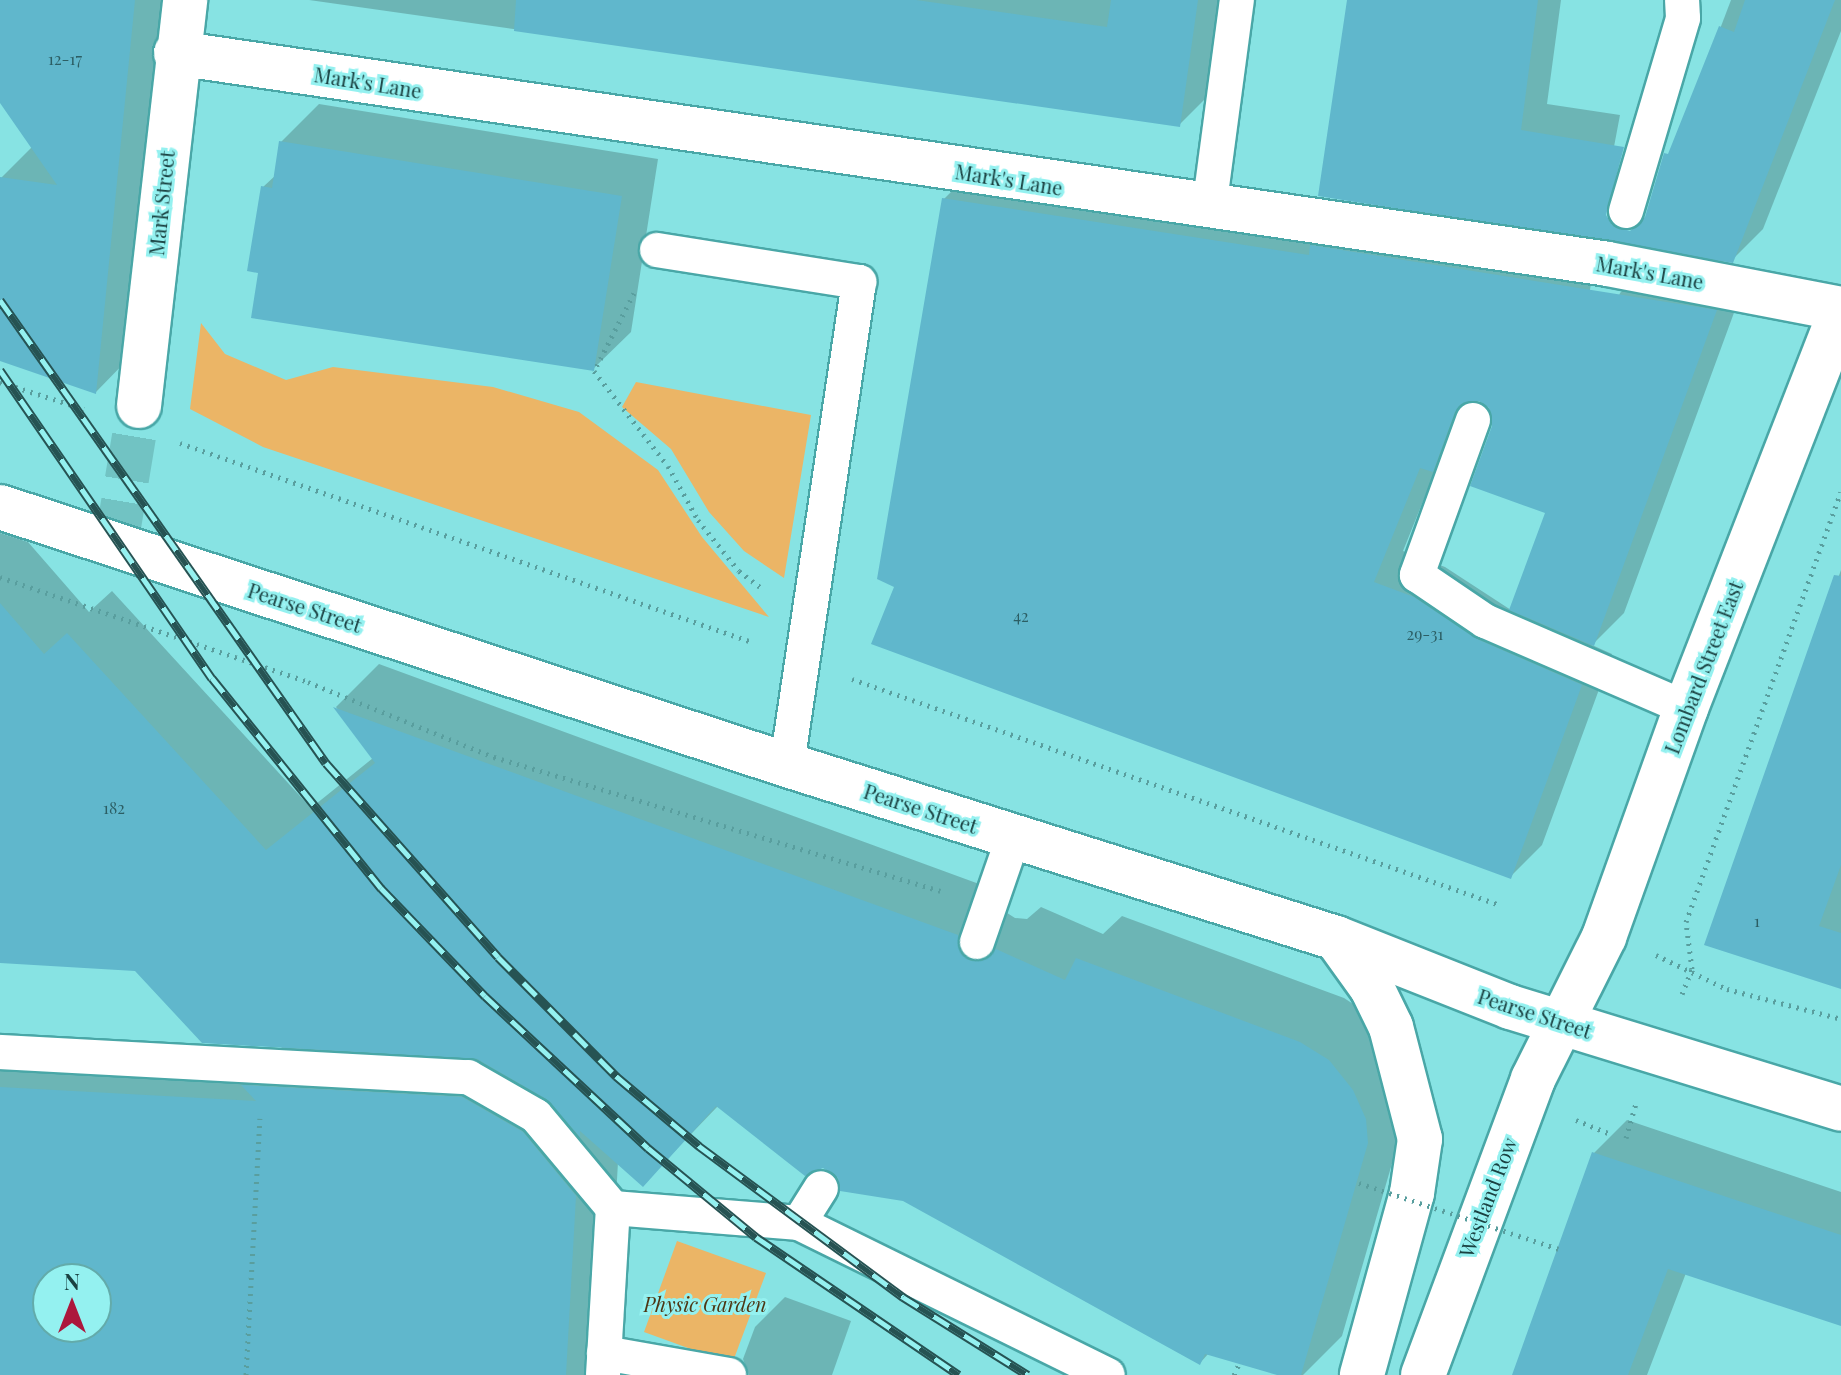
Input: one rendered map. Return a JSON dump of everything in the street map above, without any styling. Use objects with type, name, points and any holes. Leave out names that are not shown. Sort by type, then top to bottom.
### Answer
[{"type":"main road","name":"Mark Street","points":[[139,406],[176,53],[185,0]]},
{"type":"main road","name":"Mark's Lane","points":[[176,53],[1209,209],[1608,264],[1841,309]]},
{"type":"main road","name":"Lombard Street East","points":[[1562,1023],[1604,937],[1686,708],[1841,309]]},
{"type":"main road","name":"Pearse Street","points":[[0,507],[1013,838],[1336,938],[1458,989],[1841,1109]]},
{"type":"main road","points":[[1336,938],[1372,988],[1391,1027],[1420,1139],[1412,1193],[1362,1375]]},
{"type":"main road","name":"Westland Row","points":[[1423,1375],[1509,1140],[1562,1023]]},
{"type":"lane","points":[[1209,209],[1237,0]]},
{"type":"lane","points":[[1626,211],[1683,18],[1682,0]]},
{"type":"lane","points":[[657,250],[859,282],[787,765]]},
{"type":"lane","points":[[1473,420],[1417,575],[1485,621],[1686,708]]},
{"type":"lane","points":[[977,942],[1013,838]]},
{"type":"lane","points":[[0,1052],[468,1077],[536,1116],[613,1208],[604,1364],[729,1375]]},
{"type":"lane","points":[[799,1223],[821,1188]]},
{"type":"lane","points":[[613,1208],[799,1223],[1108,1375]]},
{"type":"path","points":[[657,250],[594,371],[668,466],[698,520],[739,571],[763,589]]},
{"type":"path","points":[[0,382],[91,412]]},
{"type":"path","points":[[170,439],[1497,904]]},
{"type":"path","points":[[1682,994],[1692,969],[1686,922],[1841,492]]},
{"type":"path","points":[[0,577],[308,682],[494,757],[991,907]]},
{"type":"path","points":[[1644,951],[1692,969],[1727,989],[1841,1019]]},
{"type":"path","points":[[246,1375],[263,1065]]},
{"type":"path","points":[[1626,1138],[1639,1094]]},
{"type":"path","points":[[1570,1117],[1608,1133]]},
{"type":"path","points":[[1359,1183],[1558,1249]]},
{"type":"path","points":[[1234,1375],[1239,1364]]},
{"type":"green space","points":[[201,323],[225,354],[286,380],[333,367],[493,387],[579,412],[658,470],[702,537],[769,617],[263,447],[190,409]]},
{"type":"green space","points":[[636,382],[811,415],[784,578],[744,551],[709,512],[671,449],[622,407]]},
{"type":"green space","name":"Physic Garden","points":[[677,1241],[766,1273],[732,1364],[644,1332]]},
{"type":"building","points":[[0,0],[135,0],[96,394],[0,361],[0,177],[57,185],[0,103]]},
{"type":"building","points":[[516,0],[916,0],[1107,27],[1111,0],[1198,0],[1180,127],[514,31]]},
{"type":"building","points":[[1347,0],[1538,0],[1521,130],[1624,147],[1606,215],[1612,225],[1630,231],[1645,217],[1664,153],[1668,154],[1719,26],[1734,32],[1745,0],[1835,0],[1733,263],[1318,196]]},
{"type":"building","points":[[279,141],[622,196],[594,371],[251,318],[258,273],[247,271],[261,186],[272,188]]},
{"type":"building","points":[[942,198],[1309,255],[1310,245],[1717,310],[1594,646],[1509,610],[1545,513],[1470,486],[1492,426],[1489,408],[1479,401],[1469,401],[1455,412],[1433,472],[1420,468],[1374,582],[1414,597],[1477,639],[1582,685],[1511,879],[871,644],[894,587],[877,579]]},
{"type":"building","points":[[1834,575],[1841,576],[1841,865],[1819,926],[1841,933],[1841,989],[1704,945]]},
{"type":"building","points":[[0,603],[44,654],[67,633],[266,850],[375,763],[333,707],[958,935],[961,954],[971,961],[982,961],[996,949],[1065,980],[1076,958],[1300,1042],[1329,1060],[1353,1090],[1366,1119],[1368,1143],[1301,1375],[1277,1375],[1205,1354],[1200,1365],[903,1201],[840,1191],[838,1178],[823,1168],[805,1176],[716,1106],[643,1187],[580,1131],[580,1137],[546,1099],[477,1059],[202,1043],[135,971],[0,963]]},
{"type":"building","points":[[241,1085],[462,1097],[523,1132],[576,1196],[566,1375],[0,1375],[0,1087],[256,1101]]},
{"type":"building","points":[[1592,1152],[1841,1235],[1841,1326],[1668,1269],[1628,1375],[1512,1375]]},
{"type":"tunnel","points":[[116,545],[139,406]]},
{"type":"railway","points":[[0,300],[326,763],[498,957],[616,1076],[699,1146],[903,1297],[1028,1375]]},
{"type":"railway","points":[[0,370],[212,678],[381,888],[485,996],[648,1148],[756,1237],[959,1375]]}]
